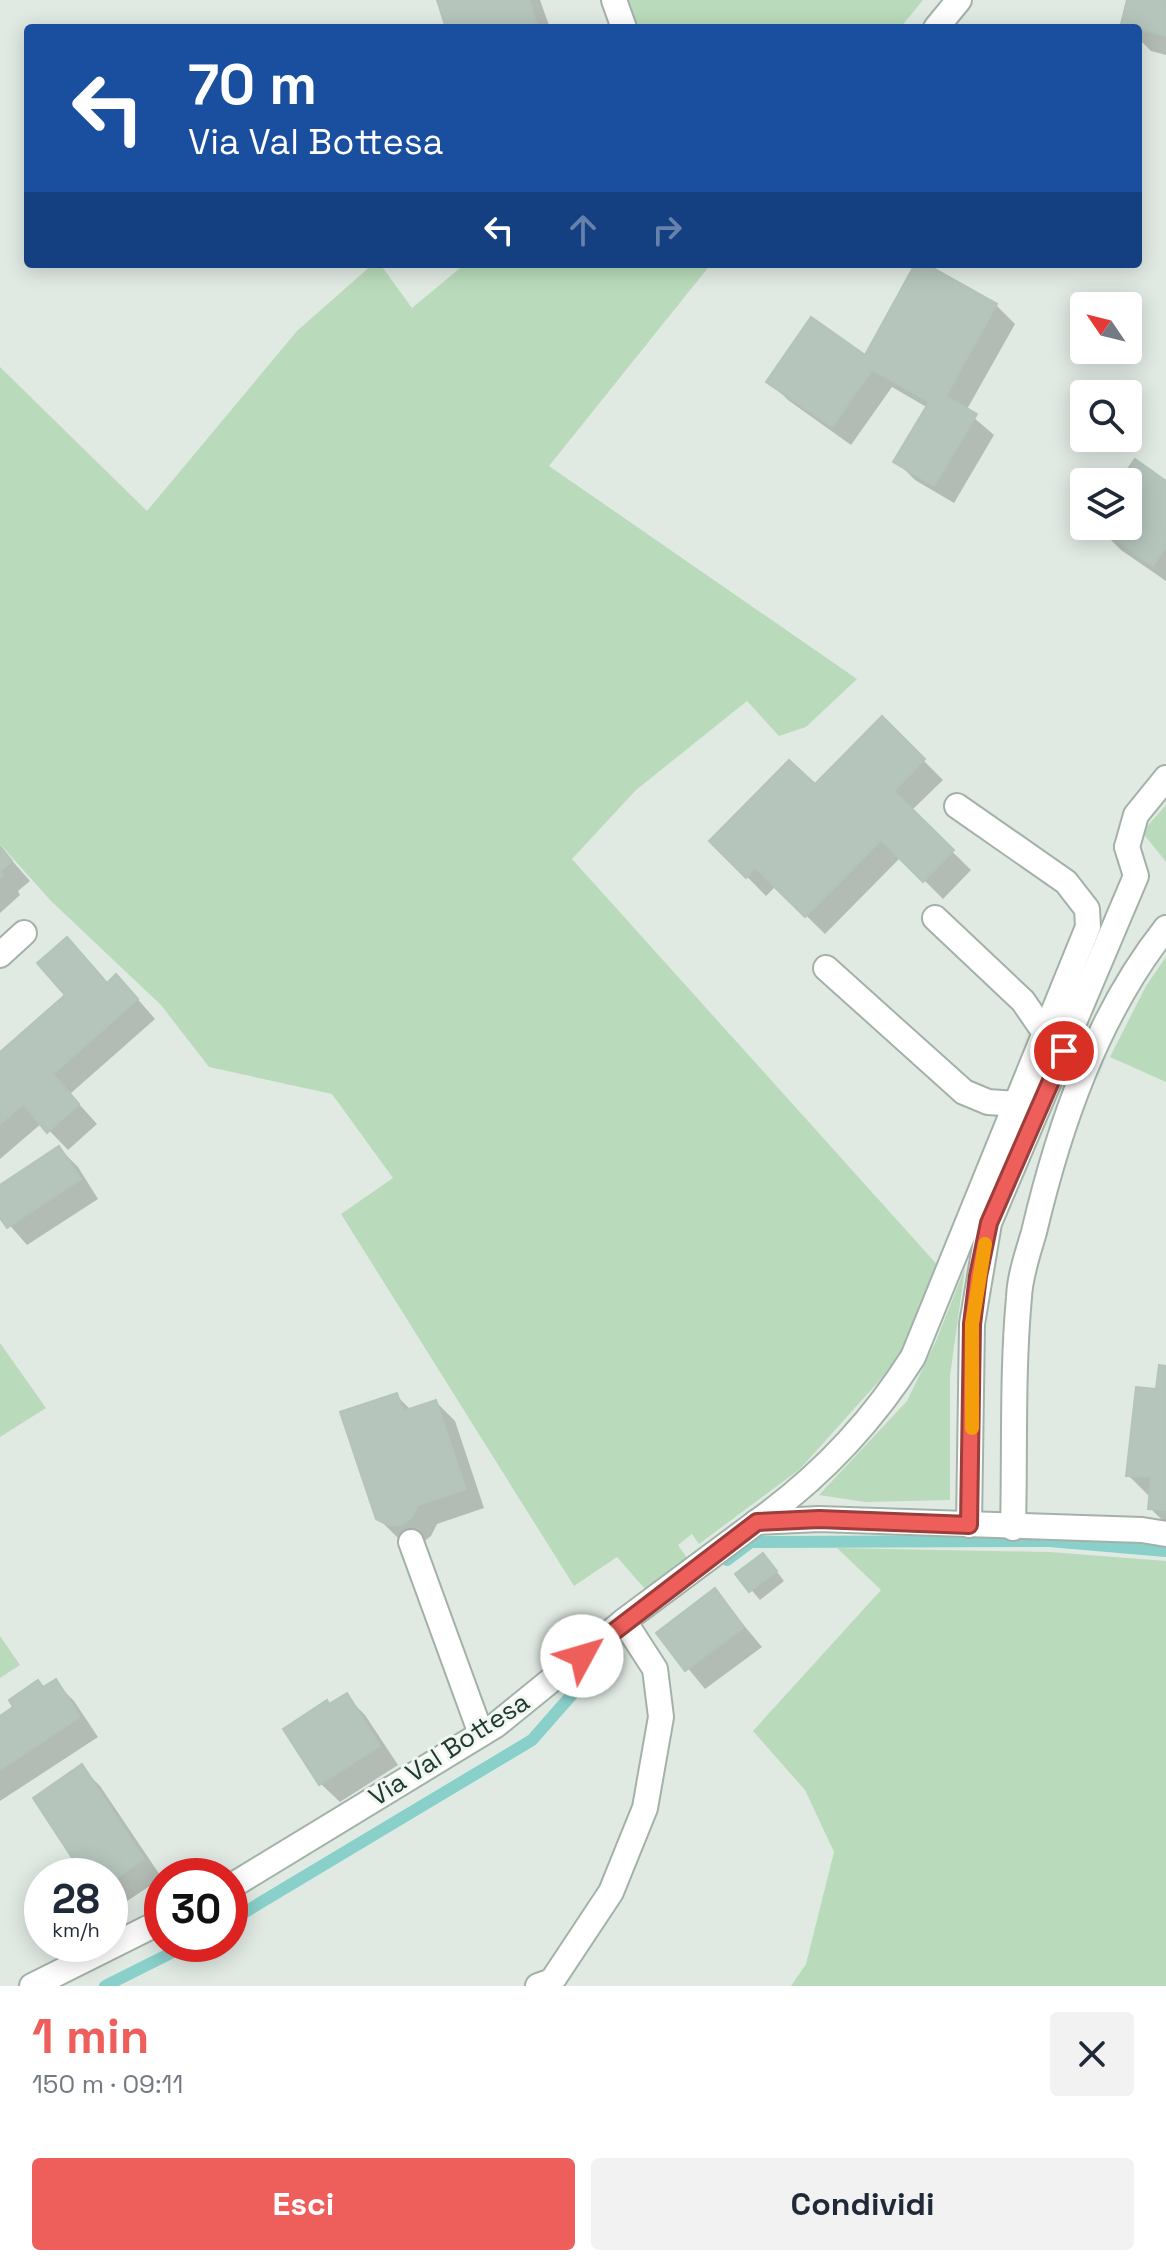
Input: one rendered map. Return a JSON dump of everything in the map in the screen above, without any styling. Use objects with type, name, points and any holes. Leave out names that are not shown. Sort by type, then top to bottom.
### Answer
[{"type":"street","points":[[614,0],[623,24]]},
{"type":"street","points":[[939,24],[959,0]]},
{"type":"street","points":[[969,1525],[972,1324],[989,1223],[1136,876],[1127,847],[1136,815],[1166,778]]},
{"type":"street","name":"Via Val Bottesa","points":[[248,1876],[481,1734],[624,1621],[800,1492],[882,1406],[913,1357],[1088,927],[1087,909],[1066,882],[957,806]]},
{"type":"street","points":[[935,918],[1023,1001],[1045,1033]]},
{"type":"street","points":[[1013,1528],[1019,1294],[1039,1209],[1062,1127],[1095,1050],[1123,991],[1166,928]]},
{"type":"street","points":[[0,955],[24,933]]},
{"type":"street","points":[[826,968],[964,1092],[988,1102],[1017,1104]]},
{"type":"street","points":[[757,1522],[819,1519],[1142,1530],[1166,1534]]},
{"type":"street","points":[[411,1542],[481,1734]]},
{"type":"street","points":[[538,1986],[552,1981],[611,1892],[645,1808],[661,1717],[655,1669],[624,1621]]},
{"type":"street","points":[[32,1986],[144,1930]]},
{"type":"green space","points":[[627,0],[923,0],[903,24],[636,24]]},
{"type":"green space","points":[[368,268],[383,268],[412,308],[460,268],[708,268],[549,466],[857,679],[806,727],[779,736],[747,701],[636,790],[572,859],[941,1269],[897,1361],[800,1469],[699,1544],[692,1534],[678,1545],[687,1558],[645,1589],[617,1557],[574,1586],[341,1214],[393,1178],[332,1094],[209,1067],[161,1005],[51,901],[0,844],[0,367],[147,511],[297,331]]},
{"type":"green space","points":[[1166,805],[1166,862],[1142,832]]},
{"type":"green space","points":[[1166,957],[1166,1082],[1110,1057],[1146,986]]},
{"type":"green space","points":[[965,1268],[950,1376],[950,1500],[865,1502],[819,1495],[907,1401],[936,1341]]},
{"type":"green space","points":[[0,1343],[46,1408],[0,1437]]},
{"type":"green space","points":[[837,1548],[1050,1552],[1166,1561],[1166,1986],[791,1986],[806,1964],[834,1852],[805,1790],[753,1731],[881,1590]]},
{"type":"green space","points":[[0,1636],[20,1665],[0,1678]]},
{"type":"building","points":[[437,0],[529,0],[537,24],[445,24]]},
{"type":"building","points":[[1127,0],[1166,0],[1166,36],[1142,30],[1142,24],[1121,24]]},
{"type":"building","points":[[913,268],[933,268],[997,304],[946,396],[977,414],[934,486],[893,462],[929,402],[872,370],[832,427],[766,382],[811,317],[865,355]]},
{"type":"building","points":[[1135,459],[1166,481],[1166,547],[1153,566],[1116,540],[1142,540],[1142,468],[1129,468]]},
{"type":"building","points":[[882,716],[925,759],[894,791],[954,850],[923,882],[881,840],[805,917],[755,868],[746,878],[709,841],[789,760],[815,784]]},
{"type":"building","points":[[0,846],[12,861],[0,872]]},
{"type":"building","points":[[67,937],[107,983],[116,974],[138,999],[53,1074],[79,1104],[47,1133],[23,1104],[0,1124],[0,1052],[65,995],[37,963]]},
{"type":"building","points":[[59,1146],[81,1179],[7,1228],[0,1218],[0,1185]]},
{"type":"building","points":[[1159,1365],[1166,1366],[1166,1510],[1148,1509],[1151,1477],[1126,1476],[1136,1387],[1156,1389]]},
{"type":"building","points":[[397,1393],[403,1411],[436,1400],[466,1489],[418,1505],[412,1517],[402,1525],[388,1525],[376,1519],[340,1412]]},
{"type":"building","points":[[763,1553],[777,1571],[749,1592],[735,1574]]},
{"type":"building","points":[[715,1588],[744,1627],[685,1671],[656,1633]]},
{"type":"building","points":[[56,1679],[80,1717],[0,1770],[0,1716],[13,1707],[9,1700],[38,1680],[43,1687]]},
{"type":"building","points":[[347,1693],[380,1746],[319,1785],[283,1729],[327,1700],[329,1704]]},
{"type":"building","points":[[82,1764],[144,1859],[128,1870],[128,1858],[72,1858],[33,1798]]},
{"type":"waterway","points":[[727,1560],[751,1542],[1049,1541],[1166,1551]]},
{"type":"waterway","points":[[248,1910],[532,1740],[619,1641]]},
{"type":"waterway","points":[[105,1986],[153,1962]]},
{"type":"slow traffic","points":[[972,1428],[972,1324],[985,1244]]},
{"type":"route","points":[[582,1656],[757,1522],[819,1519],[969,1525],[972,1324],[978,1276],[989,1223],[1064,1051]]}]
